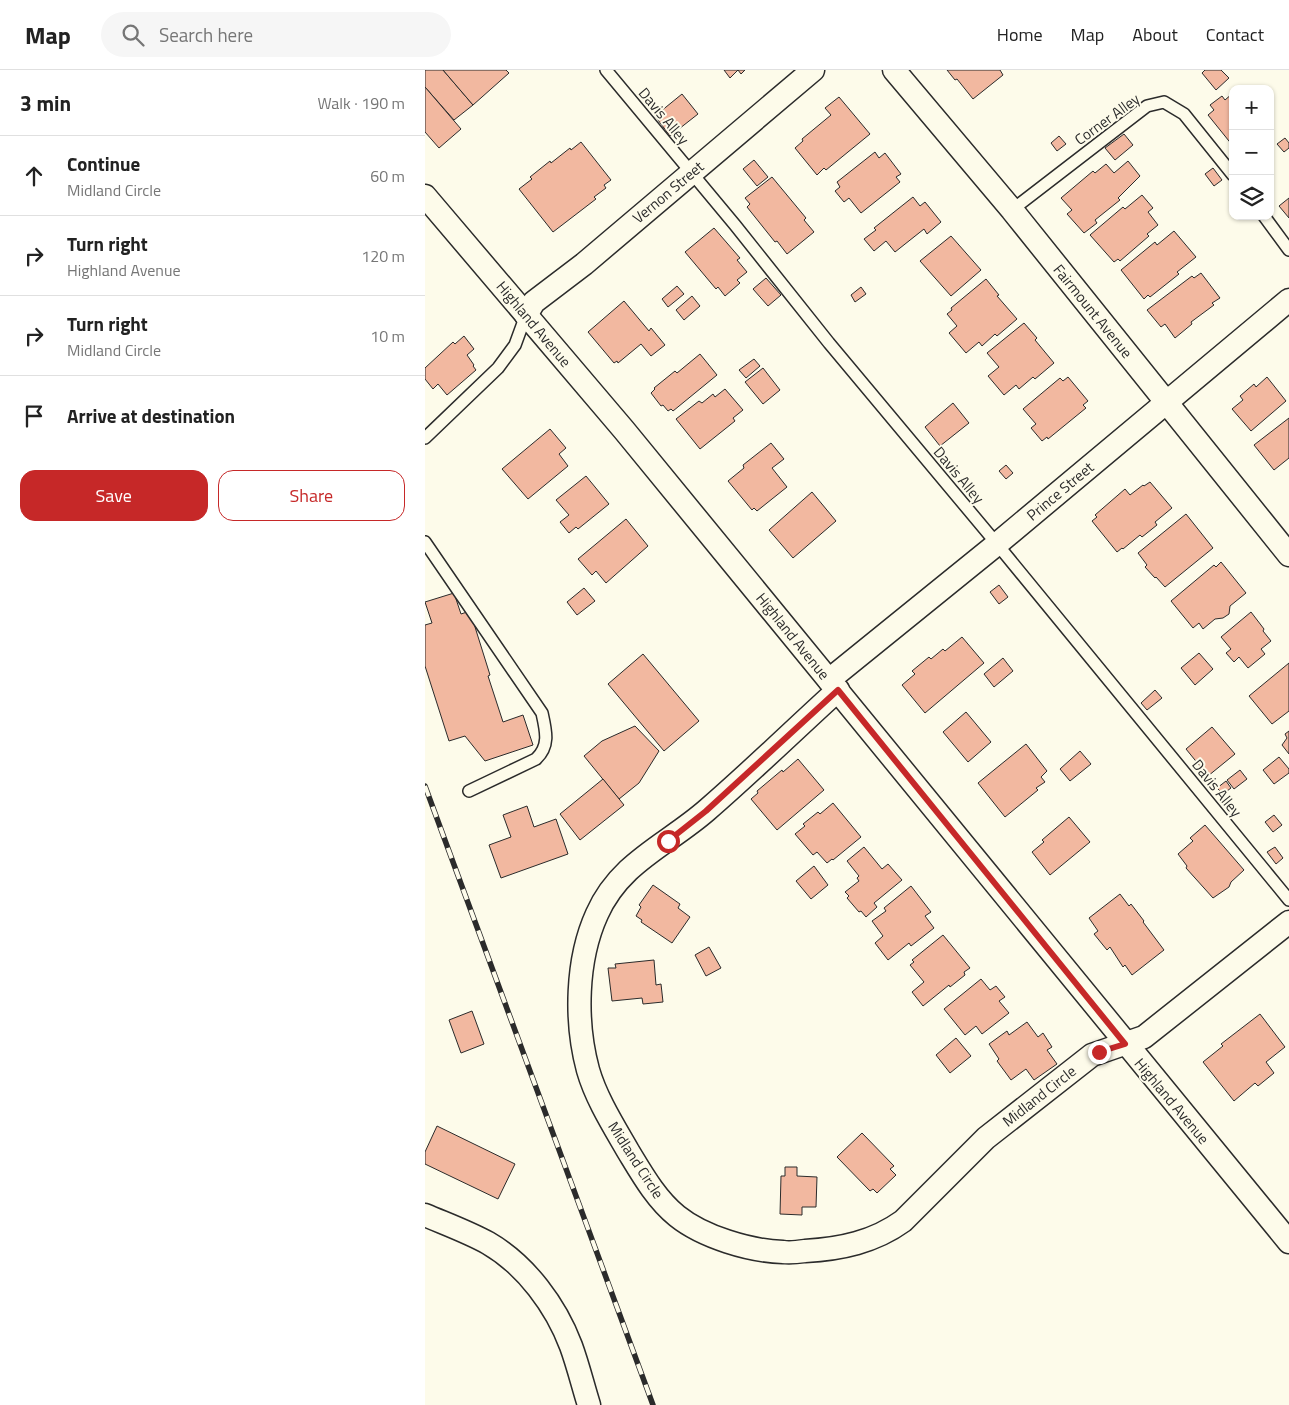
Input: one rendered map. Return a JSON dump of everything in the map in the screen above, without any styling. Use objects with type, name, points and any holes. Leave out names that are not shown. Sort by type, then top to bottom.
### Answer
[{"type":"street","name":"Vernon Street","points":[[525,315],[534,302],[584,264],[813,70]]},
{"type":"street","name":"Fairmount Avenue","points":[[894,70],[1013,210],[1289,555]]},
{"type":"street","name":"Highland Avenue","points":[[425,196],[630,438],[1289,1242]]},
{"type":"street","name":"Prince Street","points":[[833,685],[997,544],[1289,300]]},
{"type":"street","name":"Midland Circle","points":[[833,685],[706,811],[628,869],[609,892],[596,915],[587,946],[580,985],[580,1030],[588,1071],[608,1116],[657,1196],[677,1216],[701,1232],[749,1247],[783,1252],[824,1250],[865,1242],[890,1230],[903,1221],[986,1138],[1092,1055],[1145,1037],[1289,922]]},
{"type":"street","points":[[425,1215],[464,1231],[489,1244],[512,1260],[537,1286],[558,1318],[571,1346],[589,1405]]},
{"type":"lane","name":"Davis Alley","points":[[606,70],[1289,900]]},
{"type":"lane","name":"Corner Alley","points":[[1013,210],[1147,106],[1164,102],[1184,114],[1229,170]]},
{"type":"lane","points":[[1267,220],[1289,250]]},
{"type":"lane","points":[[425,438],[498,368],[515,345],[525,315]]},
{"type":"lane","points":[[425,542],[542,713],[546,729],[547,737],[543,753],[536,760],[469,791]]},
{"type":"building","points":[[425,70],[443,70],[473,105],[454,120],[425,87]]},
{"type":"building","points":[[443,70],[506,70],[509,73],[473,105]]},
{"type":"building","points":[[724,70],[738,70],[730,78]]},
{"type":"building","points":[[947,70],[1000,70],[1003,75],[973,99]]},
{"type":"building","points":[[1205,70],[1221,70],[1229,78],[1216,90],[1202,73]]},
{"type":"building","points":[[425,87],[461,129],[439,148],[425,132]]},
{"type":"building","points":[[682,94],[698,114],[670,136],[655,116]]},
{"type":"building","points":[[1222,96],[1225,100],[1229,96],[1229,141],[1208,115],[1214,110],[1210,105]]},
{"type":"building","points":[[839,97],[870,134],[826,170],[824,168],[817,175],[795,148],[803,141],[802,139],[831,115],[825,108]]},
{"type":"building","points":[[1124,134],[1133,145],[1115,160],[1105,148]]},
{"type":"building","points":[[1059,136],[1066,144],[1057,151],[1051,143]]},
{"type":"building","points":[[1285,138],[1289,143],[1289,148],[1284,152],[1277,144]]},
{"type":"building","points":[[581,142],[611,180],[604,185],[606,188],[594,197],[596,199],[553,232],[519,189],[532,179],[530,177],[550,161],[551,163]]},
{"type":"building","points":[[875,152],[879,158],[885,153],[901,174],[896,177],[900,182],[861,213],[849,198],[844,202],[835,191],[840,187],[837,182]]},
{"type":"building","points":[[754,160],[768,177],[757,186],[743,169]]},
{"type":"building","points":[[1128,161],[1140,176],[1118,198],[1120,200],[1095,220],[1097,223],[1084,233],[1067,214],[1072,210],[1061,198],[1093,171],[1095,173],[1106,164],[1114,173]]},
{"type":"building","points":[[1213,168],[1222,180],[1214,186],[1205,174]]},
{"type":"building","points":[[772,177],[806,218],[804,220],[814,232],[787,254],[747,207],[750,204],[745,198]]},
{"type":"building","points":[[1142,195],[1153,208],[1148,212],[1158,225],[1147,234],[1149,236],[1120,261],[1118,259],[1114,262],[1090,235],[1123,207],[1125,209]]},
{"type":"building","points":[[913,197],[920,206],[925,202],[941,222],[927,234],[924,229],[895,252],[886,241],[874,251],[864,239],[876,230],[874,228]]},
{"type":"building","points":[[1289,198],[1289,218],[1279,206]]},
{"type":"building","points":[[714,228],[740,258],[737,260],[747,272],[737,280],[740,283],[725,296],[718,287],[716,289],[685,252]]},
{"type":"building","points":[[1174,231],[1196,257],[1177,272],[1179,274],[1150,297],[1148,295],[1144,299],[1121,270],[1155,242],[1157,245]]},
{"type":"building","points":[[951,236],[981,270],[951,296],[920,261]]},
{"type":"building","points":[[1201,273],[1220,298],[1212,303],[1214,305],[1191,322],[1192,324],[1175,338],[1165,324],[1161,327],[1147,310],[1192,276],[1194,278]]},
{"type":"building","points":[[766,278],[781,295],[768,306],[753,289]]},
{"type":"building","points":[[986,279],[999,295],[997,296],[1017,319],[997,336],[995,334],[982,346],[979,342],[966,353],[949,333],[957,326],[947,314],[952,310],[951,308]]},
{"type":"building","points":[[677,286],[684,294],[668,307],[662,299]]},
{"type":"building","points":[[861,287],[866,294],[855,302],[851,295]]},
{"type":"building","points":[[692,296],[700,306],[684,320],[676,310]]},
{"type":"building","points":[[624,301],[649,331],[651,328],[665,345],[651,356],[641,344],[618,363],[617,361],[614,363],[588,332]]},
{"type":"building","points":[[1024,323],[1054,363],[1035,379],[1033,377],[1019,389],[1016,385],[1004,395],[988,376],[999,367],[987,353]]},
{"type":"building","points":[[464,336],[474,349],[467,355],[476,370],[447,395],[438,384],[433,389],[425,379],[425,368],[453,342],[455,344]]},
{"type":"building","points":[[700,354],[717,375],[673,411],[671,409],[668,411],[663,405],[661,406],[651,393],[654,388],[675,371],[677,373]]},
{"type":"building","points":[[754,359],[760,366],[746,378],[739,370]]},
{"type":"building","points":[[763,368],[780,390],[763,404],[745,382]]},
{"type":"building","points":[[1068,377],[1088,401],[1083,405],[1086,408],[1048,439],[1047,437],[1042,441],[1031,428],[1036,424],[1023,409],[1060,378],[1063,381]]},
{"type":"building","points":[[1267,377],[1286,401],[1251,431],[1232,409],[1243,400],[1240,396],[1254,384],[1256,387]]},
{"type":"building","points":[[725,389],[743,410],[733,418],[735,421],[700,449],[676,419],[699,401],[702,403],[713,394],[715,397]]},
{"type":"building","points":[[953,403],[969,423],[940,446],[925,427]]},
{"type":"building","points":[[1289,418],[1289,458],[1274,470],[1254,445]]},
{"type":"building","points":[[550,429],[566,448],[559,454],[568,466],[528,499],[502,469]]},
{"type":"building","points":[[771,443],[784,459],[772,468],[787,487],[757,511],[754,508],[752,510],[728,481],[744,468],[743,465]]},
{"type":"building","points":[[1006,465],[1013,473],[1006,479],[999,471]]},
{"type":"building","points":[[586,476],[609,504],[578,529],[576,527],[569,533],[560,522],[569,515],[556,500]]},
{"type":"building","points":[[1150,482],[1172,508],[1155,522],[1157,525],[1142,537],[1140,535],[1117,552],[1092,521],[1097,517],[1095,515],[1125,489],[1130,495]]},
{"type":"building","points":[[812,492],[836,521],[793,558],[769,530]]},
{"type":"building","points":[[1186,514],[1213,548],[1165,587],[1145,567],[1147,565],[1138,553]]},
{"type":"building","points":[[626,519],[648,546],[606,583],[596,571],[592,575],[578,559]]},
{"type":"building","points":[[1221,562],[1246,593],[1230,606],[1229,614],[1223,618],[1215,619],[1203,629],[1199,623],[1193,628],[1171,601],[1214,565],[1216,567]]},
{"type":"building","points":[[999,585],[1008,597],[999,604],[990,592]]},
{"type":"building","points":[[584,588],[595,601],[577,615],[567,602]]},
{"type":"building","points":[[454,593],[461,614],[470,611],[503,722],[523,715],[533,745],[485,761],[465,736],[449,741],[425,666],[425,625],[432,623],[425,602]]},
{"type":"building","points":[[1251,612],[1271,641],[1261,649],[1265,654],[1248,668],[1239,657],[1234,662],[1226,653],[1231,649],[1221,637]]},
{"type":"building","points":[[962,637],[984,663],[925,713],[902,685],[915,674],[912,671],[929,657],[931,659],[943,649],[945,651]]},
{"type":"building","points":[[1199,653],[1213,669],[1195,685],[1181,668]]},
{"type":"building","points":[[643,654],[699,721],[664,751],[608,684]]},
{"type":"building","points":[[1003,658],[1013,671],[994,687],[984,674]]},
{"type":"building","points":[[1289,663],[1289,711],[1272,724],[1249,696]]},
{"type":"building","points":[[1155,690],[1162,698],[1147,710],[1141,703]]},
{"type":"building","points":[[966,712],[991,742],[968,762],[943,732]]},
{"type":"building","points":[[635,726],[659,751],[639,783],[619,799],[584,756],[602,741]]},
{"type":"building","points":[[1212,727],[1235,754],[1208,776],[1186,749]]},
{"type":"building","points":[[1289,731],[1289,754],[1282,745],[1287,738],[1285,734]]},
{"type":"building","points":[[1026,744],[1047,771],[1041,777],[1045,782],[1005,817],[978,783]]},
{"type":"building","points":[[1080,751],[1091,764],[1070,781],[1060,769]]},
{"type":"building","points":[[1279,757],[1289,769],[1289,773],[1274,784],[1263,770]]},
{"type":"building","points":[[798,759],[824,790],[777,830],[751,799],[758,793],[757,791]]},
{"type":"building","points":[[1240,770],[1247,779],[1234,789],[1227,780]]},
{"type":"building","points":[[603,779],[624,805],[580,840],[560,814]]},
{"type":"building","points":[[1226,781],[1231,788],[1223,794],[1217,788]]},
{"type":"building","points":[[833,803],[861,837],[827,863],[817,852],[813,855],[795,834],[805,826],[803,824],[818,812],[820,814]]},
{"type":"building","points":[[527,806],[534,827],[556,819],[568,854],[501,878],[489,845],[511,837],[503,815]]},
{"type":"building","points":[[1274,815],[1282,825],[1273,832],[1265,822]]},
{"type":"building","points":[[1069,817],[1090,842],[1050,875],[1032,852],[1044,842],[1042,840]]},
{"type":"building","points":[[1205,825],[1244,870],[1231,882],[1229,887],[1213,898],[1186,868],[1187,866],[1178,854],[1193,841],[1190,838]]},
{"type":"building","points":[[864,847],[882,869],[888,864],[902,880],[874,903],[877,907],[866,917],[847,898],[849,896],[845,892],[859,881],[857,878],[859,876],[847,861]]},
{"type":"building","points":[[1275,847],[1283,858],[1276,864],[1267,852]]},
{"type":"building","points":[[814,866],[828,885],[811,899],[796,881]]},
{"type":"building","points":[[653,885],[680,904],[678,908],[690,917],[672,943],[641,922],[642,920],[636,916],[641,907],[639,905]]},
{"type":"building","points":[[911,886],[931,912],[925,916],[934,928],[911,946],[909,943],[888,960],[875,943],[883,936],[872,921],[886,911],[884,908]]},
{"type":"building","points":[[1120,894],[1129,906],[1131,904],[1164,950],[1132,975],[1125,965],[1123,967],[1110,947],[1107,950],[1094,934],[1098,931],[1089,918]]},
{"type":"building","points":[[943,935],[970,968],[964,972],[965,975],[923,1006],[912,992],[924,982],[910,965],[914,962],[912,960]]},
{"type":"building","points":[[709,947],[721,968],[706,976],[695,955]]},
{"type":"building","points":[[654,960],[656,985],[661,984],[663,1002],[643,1004],[642,998],[612,1001],[608,968],[616,968],[615,964]]},
{"type":"building","points":[[981,979],[990,990],[996,986],[1005,997],[999,1001],[1009,1013],[982,1034],[976,1026],[965,1035],[944,1009]]},
{"type":"building","points":[[472,1011],[484,1044],[461,1053],[449,1020]]},
{"type":"building","points":[[1260,1014],[1285,1047],[1266,1062],[1274,1073],[1258,1086],[1255,1083],[1234,1101],[1203,1062],[1223,1046],[1221,1044]]},
{"type":"building","points":[[1027,1022],[1038,1037],[1043,1033],[1052,1047],[1047,1050],[1057,1064],[1034,1080],[1026,1069],[1011,1080],[997,1061],[999,1059],[989,1044],[1007,1031],[1009,1035]]},
{"type":"building","points":[[956,1038],[971,1056],[950,1073],[936,1055]]},
{"type":"building","points":[[437,1126],[515,1164],[498,1199],[425,1164],[425,1152]]},
{"type":"building","points":[[862,1133],[894,1166],[890,1169],[896,1175],[877,1193],[873,1189],[870,1191],[837,1157]]},
{"type":"building","points":[[785,1167],[797,1167],[797,1176],[817,1177],[816,1207],[802,1207],[802,1215],[780,1214],[781,1176],[785,1176]]},
{"type":"railway","points":[[425,786],[653,1405]]},
{"type":"route","points":[[668,841],[706,811],[838,690],[1125,1044],[1099,1052]]}]
